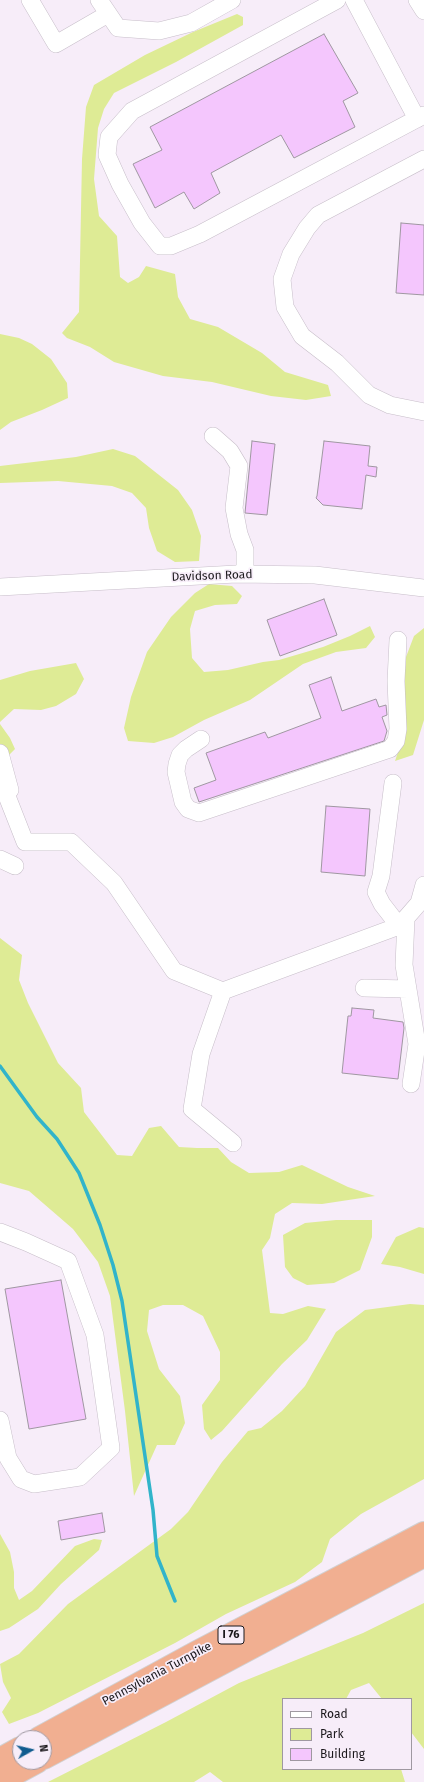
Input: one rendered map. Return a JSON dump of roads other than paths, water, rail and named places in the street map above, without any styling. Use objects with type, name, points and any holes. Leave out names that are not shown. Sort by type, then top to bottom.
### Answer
[{"type":"highway","name":"Pennsylvania Turnpike","points":[[52,1731],[424,1533]]},
{"type":"highway","name":"Pennsylvania Turnpike","points":[[52,1754],[424,1556]]},
{"type":"highway","points":[[0,1759],[12,1752]]},
{"type":"highway","points":[[0,1782],[22,1770]]},
{"type":"street","points":[[30,0],[56,44],[104,7],[118,28],[159,31],[191,23],[232,0]]},
{"type":"street","points":[[337,0],[132,111],[109,137],[107,155],[120,184],[142,223],[160,246],[171,246],[200,234],[421,117],[354,0]]},
{"type":"street","points":[[417,0],[424,12]]},
{"type":"street","points":[[424,159],[318,215],[307,228],[292,254],[282,279],[285,307],[302,336],[337,363],[369,395],[390,405],[424,412]]},
{"type":"street","points":[[213,436],[230,451],[239,466],[234,508],[239,534],[245,550],[245,574]]},
{"type":"street","name":"Davidson Road","points":[[0,587],[245,574],[315,575],[424,588]]},
{"type":"street","points":[[201,739],[180,755],[176,772],[183,802],[188,809],[199,813],[390,749],[396,741],[398,729],[396,681],[398,640]]},
{"type":"street","points":[[0,753],[10,790],[2,791],[25,842],[71,842],[114,883],[174,971],[223,991],[403,922],[419,904],[424,885]]},
{"type":"street","points":[[393,783],[381,876],[376,892],[382,904],[403,922],[404,965],[417,1044],[411,1084]]},
{"type":"street","points":[[364,988],[408,989]]},
{"type":"street","points":[[223,991],[201,1054],[192,1109],[233,1143]]},
{"type":"street","points":[[0,1232],[68,1261],[95,1336],[111,1448],[80,1477],[34,1484],[21,1479],[8,1458],[0,1420]]},
{"type":"waterway","points":[[0,1066],[37,1117],[57,1139],[79,1173],[100,1225],[113,1265],[122,1301],[153,1510],[157,1556],[175,1601]]}]
